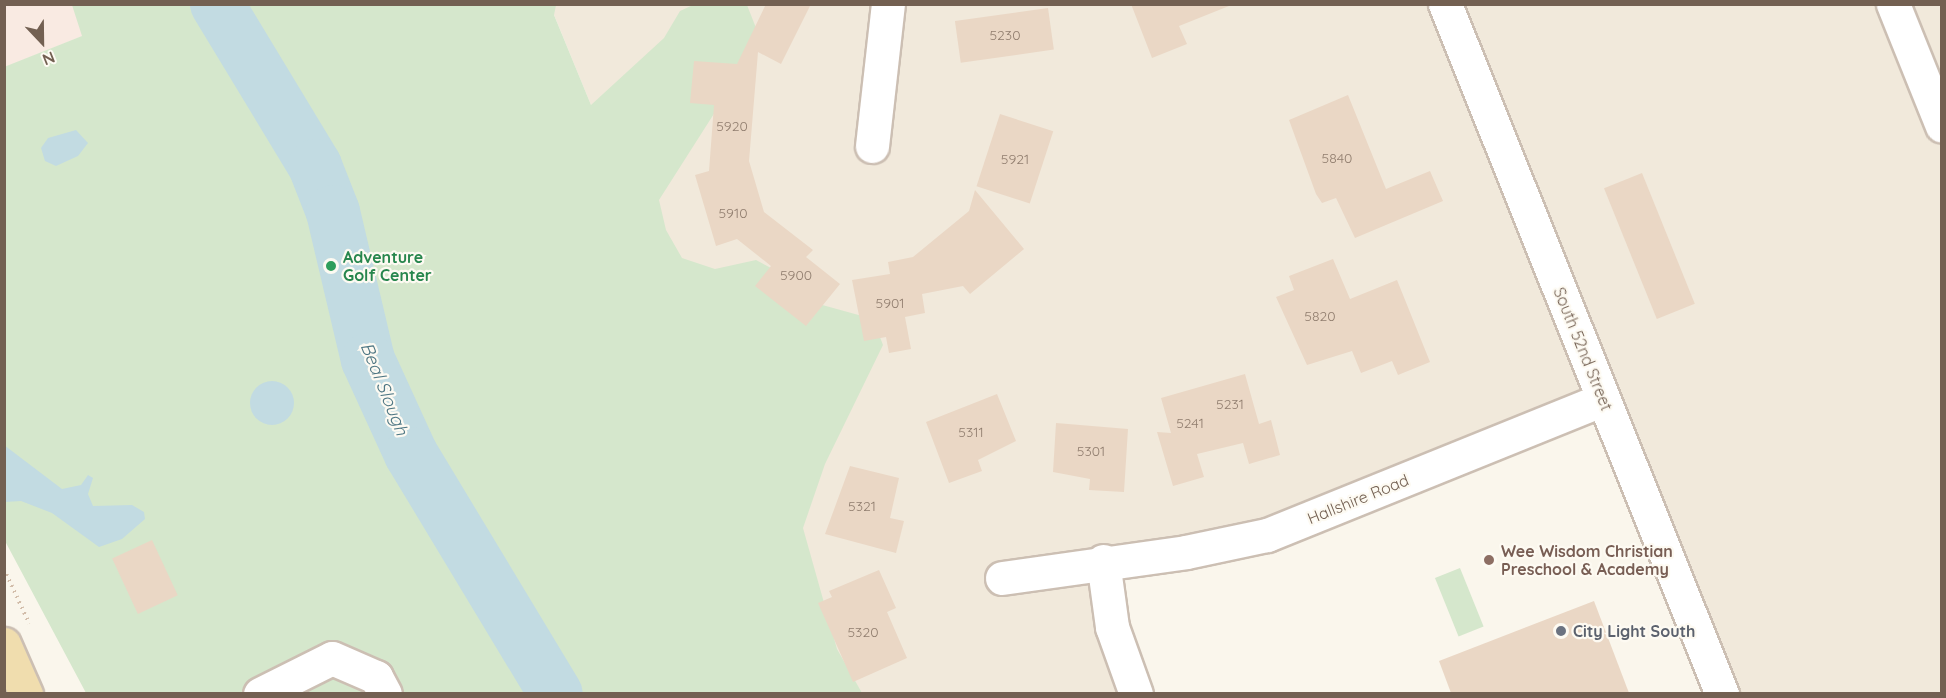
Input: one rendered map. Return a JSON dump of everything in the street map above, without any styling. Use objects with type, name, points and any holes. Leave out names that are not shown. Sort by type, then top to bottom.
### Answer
[{"type":"main road","points":[[4,645],[26,693]]},
{"type":"street","points":[[872,146],[888,4]]},
{"type":"street","name":"South 52nd Street","points":[[1444,4],[1722,693]]},
{"type":"street","points":[[1893,4],[1941,126]]},
{"type":"street","name":"Hallshire Road","points":[[1002,578],[1267,535],[1603,399]]},
{"type":"street","points":[[1103,561],[1112,627],[1136,693]]},
{"type":"street","points":[[260,693],[332,658],[376,677],[385,693]]},
{"type":"shaded area","points":[[5,5],[160,5],[5,67]]},
{"type":"shaded area","points":[[550,5],[1941,5],[1941,693],[1722,693],[1603,399],[1338,507],[1103,561],[1136,693],[832,693]]},
{"type":"green space","name":"Adventure Golf Center","points":[[72,5],[556,5],[554,15],[591,105],[664,38],[680,11],[693,5],[747,5],[758,33],[717,109],[659,200],[666,230],[682,258],[715,269],[756,260],[784,275],[797,298],[873,319],[883,345],[825,464],[803,528],[837,649],[862,693],[86,693],[5,541],[4,67],[82,36]]},
{"type":"green space","points":[[1460,568],[1484,626],[1459,637],[1435,578]]},
{"type":"water","points":[[76,130],[88,143],[78,156],[56,166],[45,161],[41,148],[48,138]]},
{"type":"water","points":[[272,381],[287,388],[294,403],[287,418],[272,425],[257,418],[250,403],[257,388]]},
{"type":"water","points":[[4,445],[62,489],[81,485],[88,475],[93,478],[88,494],[93,506],[132,505],[144,512],[145,519],[122,539],[99,547],[52,513],[21,501],[5,502]]},
{"type":"building","points":[[766,4],[811,4],[781,64],[758,52],[749,161],[764,212],[813,250],[806,257],[840,284],[806,326],[755,286],[771,266],[737,239],[716,246],[695,175],[709,171],[714,105],[690,103],[694,61],[737,64]]},
{"type":"building","points":[[1131,4],[1229,4],[1229,6],[1179,26],[1187,44],[1152,58]]},
{"type":"building","points":[[1048,8],[1054,50],[961,63],[955,21]]},
{"type":"building","points":[[1348,95],[1386,189],[1430,171],[1443,201],[1355,238],[1336,198],[1322,203],[1316,194],[1289,120]]},
{"type":"building","points":[[1000,114],[1053,131],[1030,204],[977,186]]},
{"type":"building","points":[[1642,173],[1695,304],[1657,319],[1604,188]]},
{"type":"building","points":[[975,190],[1024,249],[970,294],[963,286],[922,294],[925,313],[905,317],[911,349],[889,353],[886,337],[864,341],[852,280],[890,274],[888,262],[913,257],[969,211]]},
{"type":"building","points":[[1333,259],[1350,299],[1397,280],[1430,362],[1398,375],[1392,361],[1361,373],[1352,351],[1307,365],[1276,297],[1294,290],[1289,276]]},
{"type":"building","points":[[1245,374],[1259,424],[1271,420],[1280,455],[1249,464],[1243,443],[1197,454],[1204,477],[1173,486],[1157,432],[1171,433],[1161,398]]},
{"type":"building","points":[[997,394],[1016,441],[978,460],[982,471],[949,483],[926,422]]},
{"type":"building","points":[[1056,423],[1128,429],[1124,492],[1089,490],[1090,479],[1053,472]]},
{"type":"building","points":[[850,466],[899,478],[890,518],[904,521],[896,553],[825,534]]},
{"type":"building","points":[[152,540],[178,595],[138,614],[112,559]]},
{"type":"building","points":[[879,570],[896,608],[887,612],[907,658],[853,682],[818,603],[832,597],[829,591]]},
{"type":"building","name":"City Light South","points":[[1594,601],[1629,693],[1451,693],[1439,661]]},
{"type":"waterway","name":"Beal Slough","points":[[217,4],[315,166],[333,212],[368,360],[411,454],[556,694]]},
{"type":"place","name":"Adventure Golf Center","points":[[331,266]]},
{"type":"place","name":"Wee Wisdom Christian Preschool & Academy","points":[[1489,560]]},
{"type":"place","name":"City Light South","points":[[1561,631]]}]
